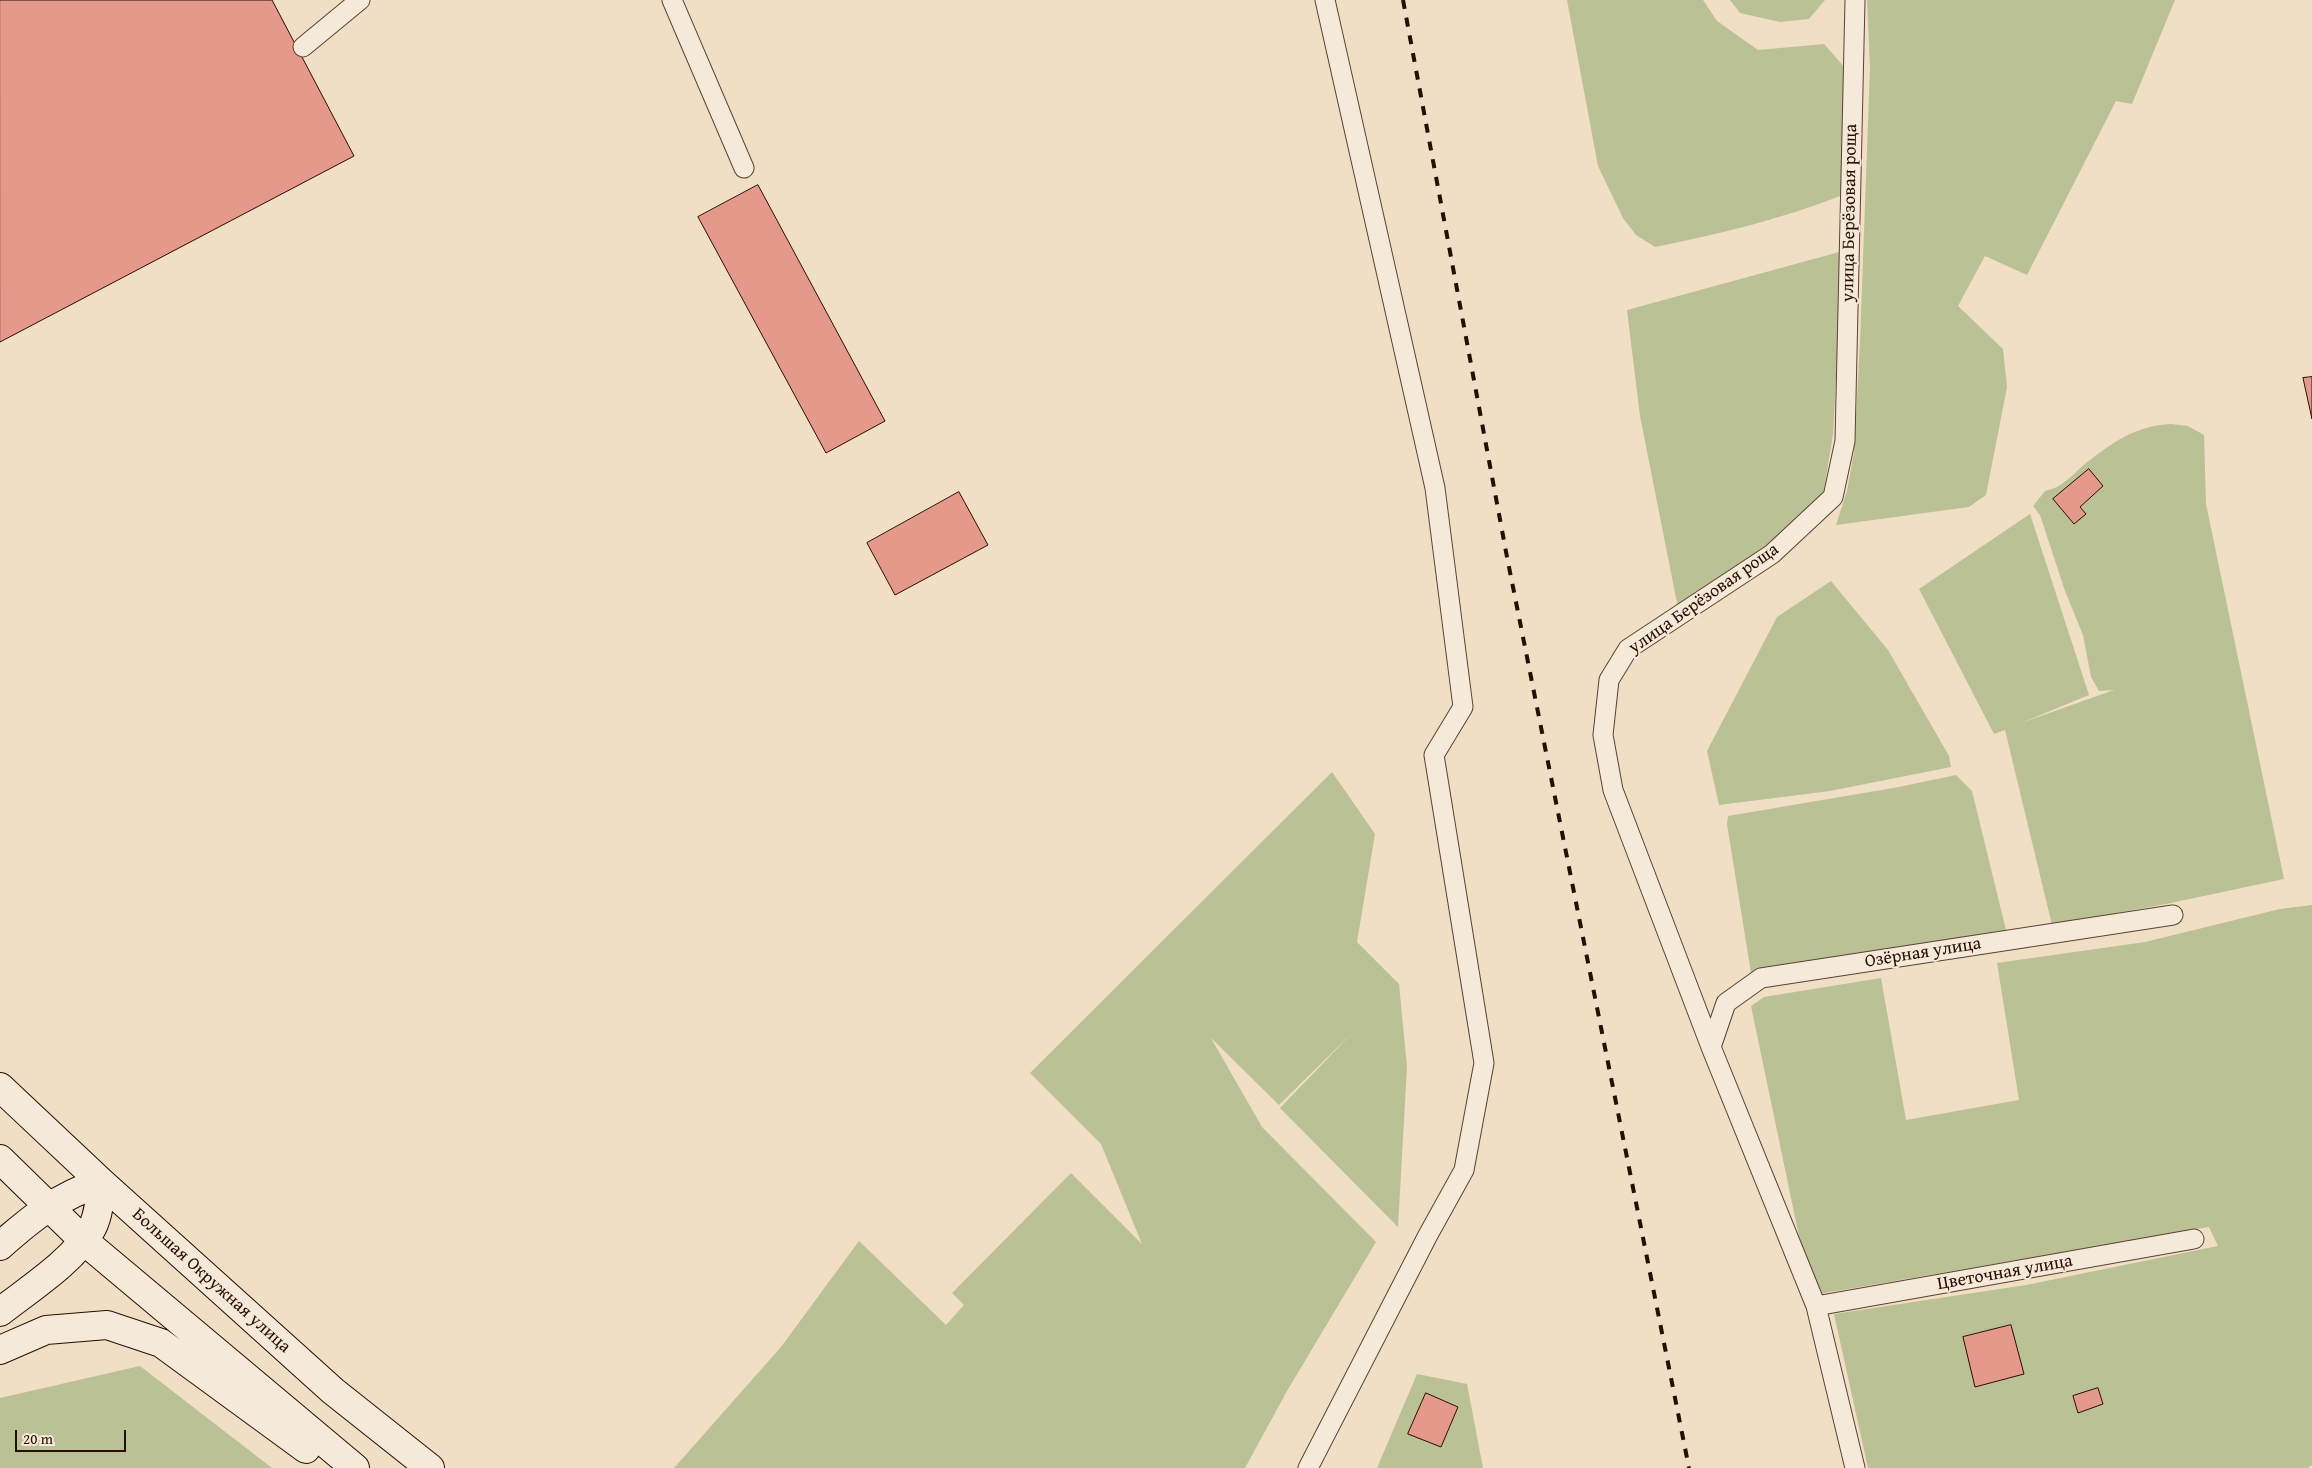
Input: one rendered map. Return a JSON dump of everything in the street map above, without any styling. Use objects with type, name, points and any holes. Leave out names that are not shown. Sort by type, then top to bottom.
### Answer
[{"type":"main road","name":"Большая Окружная улица","points":[[0,1087],[101,1182],[333,1391],[430,1468]]},
{"type":"main road","points":[[0,1160],[83,1240],[355,1468]]},
{"type":"main road","points":[[0,1246],[48,1206],[75,1191],[101,1182],[99,1202],[92,1227],[83,1240],[66,1259],[0,1312]]},
{"type":"main road","points":[[0,1350],[46,1330],[107,1325],[162,1342],[331,1468]]},
{"type":"lane","points":[[303,46],[360,0]]},
{"type":"lane","points":[[672,0],[744,168]]},
{"type":"lane","points":[[1308,1468],[1428,1235],[1464,1170],[1484,1063],[1434,755],[1463,707],[1435,488],[1325,0]]},
{"type":"lane","name":"улица Берёзовая роща","points":[[1855,0],[1845,441],[1832,497],[1772,554],[1628,649],[1609,680],[1603,735],[1613,790],[1711,1047],[1816,1306],[1855,1468]]},
{"type":"lane","name":"Озёрная улица","points":[[1711,1047],[1726,1003],[1761,978],[2174,916]]},
{"type":"lane","name":"Цветочная улица","points":[[1816,1306],[2194,1239]]},
{"type":"green space","points":[[1567,0],[1703,0],[1717,21],[1758,50],[1824,44],[1846,69],[1843,195],[1820,204],[1750,225],[1655,247],[1636,235],[1623,218],[1598,166]]},
{"type":"green space","points":[[1730,0],[1825,0],[1809,19],[1780,22],[1740,13]]},
{"type":"green space","points":[[1867,0],[2175,0],[2132,104],[2116,101],[2027,275],[1985,256],[1958,306],[2003,349],[2007,387],[1986,495],[1969,507],[1836,525],[1847,491],[1854,452],[1870,67]]},
{"type":"green space","points":[[1843,251],[1833,434],[1824,490],[1819,504],[1806,531],[1679,613],[1640,416],[1627,310]]},
{"type":"green space","points":[[2171,424],[2188,426],[2204,435],[2206,504],[2284,879],[2166,904],[2052,925],[2005,730],[1994,734],[1919,589],[2030,514],[2089,695],[2021,723],[2114,690],[2099,691],[2091,677],[2083,635],[2065,591],[2040,515],[2033,506],[2045,491],[2064,483],[2090,460],[2118,440],[2137,431]]},
{"type":"green space","points":[[1831,581],[1888,650],[1949,756],[1951,767],[1830,791],[1719,805],[1707,751],[1777,617]]},
{"type":"green space","points":[[1332,772],[1375,834],[1357,942],[1399,984],[1407,1067],[1398,1227],[1280,1108],[1353,1032],[1279,1105],[1211,1038],[1262,1127],[1376,1242],[1287,1391],[1245,1468],[674,1468],[781,1347],[859,1241],[946,1325],[964,1305],[952,1293],[1071,1173],[1142,1244],[1101,1144],[1030,1073]]},
{"type":"green space","points":[[1956,775],[1972,791],[2006,930],[1751,973],[1727,824],[1728,816],[1899,787]]},
{"type":"green space","points":[[2312,905],[2312,1465],[2308,1468],[1868,1468],[1834,1314],[2026,1285],[2218,1246],[2209,1227],[1819,1294],[1805,1265],[1751,1006],[1764,997],[1881,978],[1906,1120],[2019,1100],[1997,963],[2145,942],[2280,909]]},
{"type":"green space","points":[[140,1366],[272,1468],[0,1468],[0,1398]]},
{"type":"green space","points":[[1417,1374],[1467,1384],[1483,1468],[1377,1468]]},
{"type":"building","points":[[0,0],[272,0],[354,156],[0,342]]},
{"type":"building","points":[[758,185],[885,421],[826,453],[698,217]]},
{"type":"building","points":[[2312,377],[2312,419],[2303,378]]},
{"type":"building","points":[[2089,469],[2103,486],[2080,507],[2086,514],[2074,524],[2053,499]]},
{"type":"building","points":[[959,492],[988,545],[895,595],[867,543]]},
{"type":"building","points":[[2011,1325],[2024,1374],[1975,1387],[1963,1337]]},
{"type":"building","points":[[2098,1388],[2103,1404],[2078,1413],[2073,1396]]},
{"type":"building","points":[[1426,1393],[1458,1407],[1441,1447],[1408,1434]]},
{"type":"railway","points":[[1403,0],[1507,557],[1689,1468]]}]
